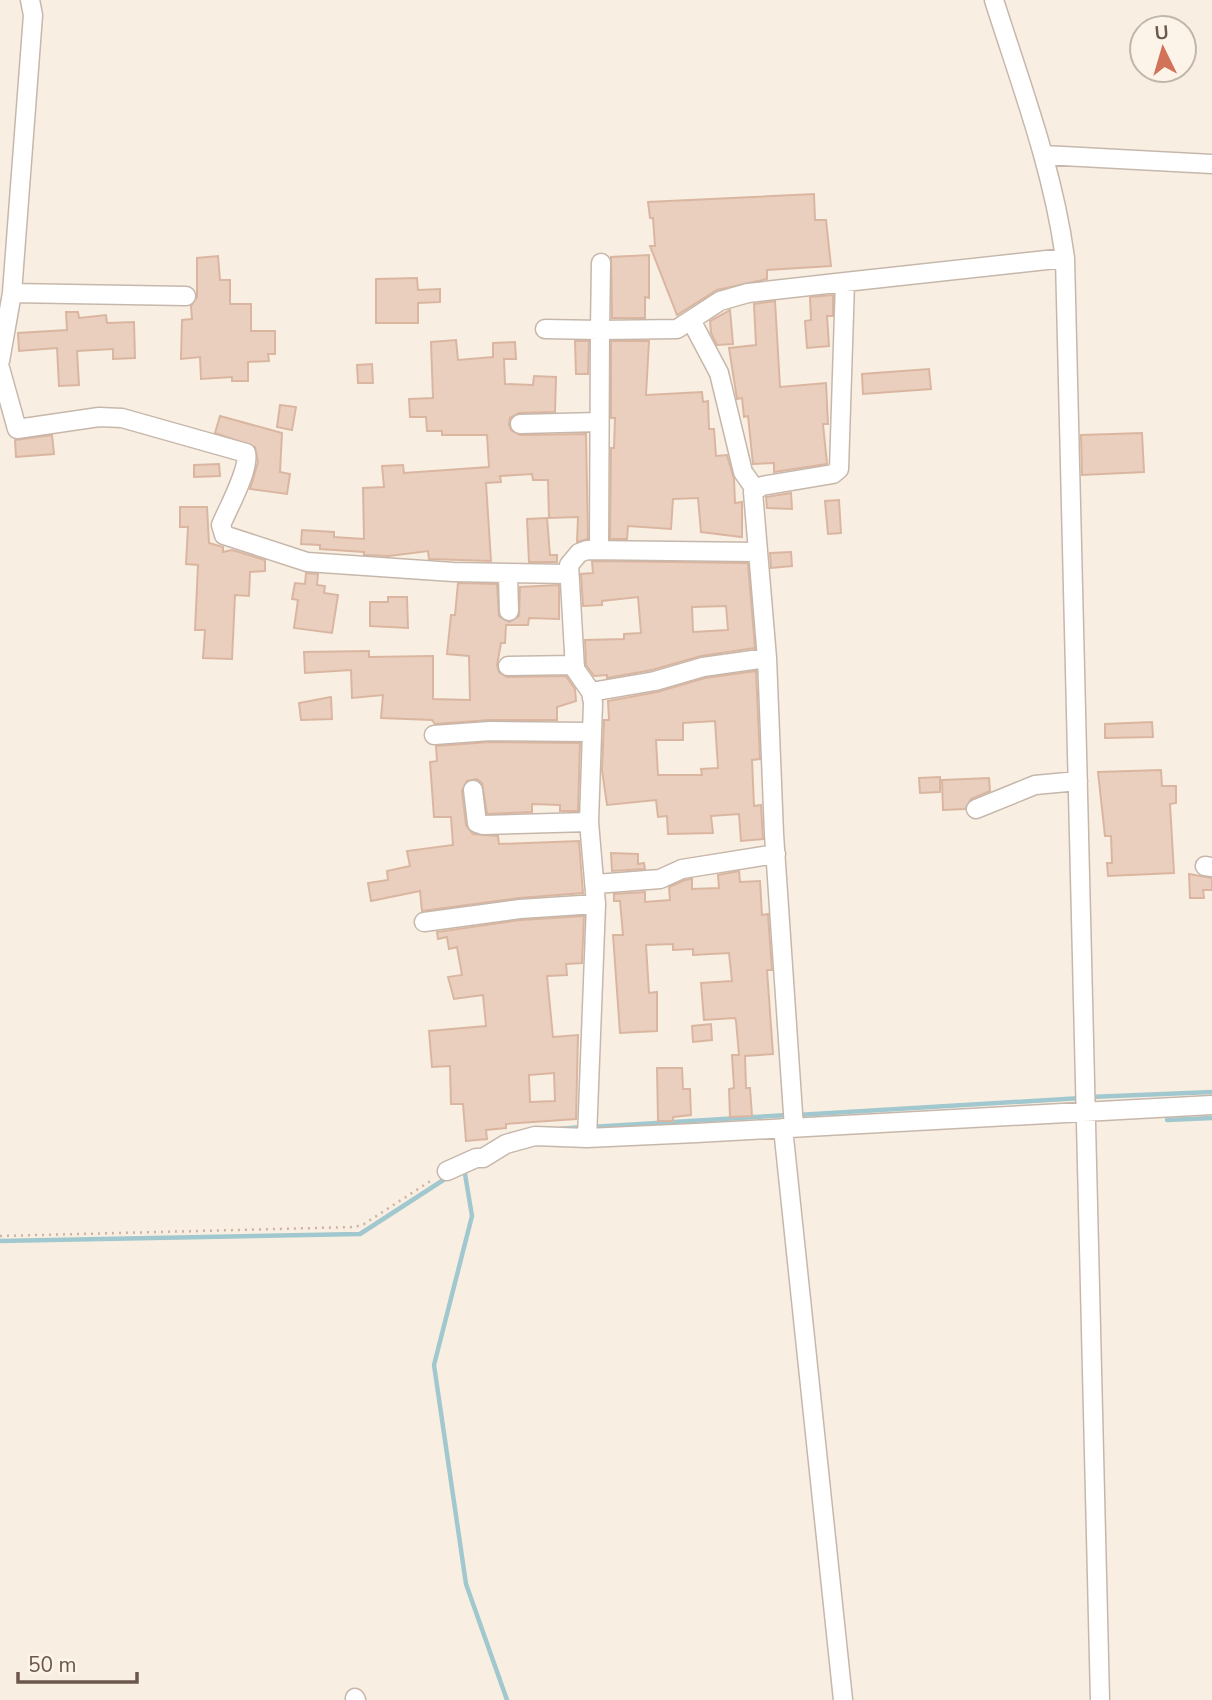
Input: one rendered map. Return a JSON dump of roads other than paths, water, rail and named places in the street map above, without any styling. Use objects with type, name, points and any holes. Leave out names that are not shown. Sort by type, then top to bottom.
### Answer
[{"type":"street","points":[[0,361],[12,293],[33,15],[30,0]]},
{"type":"street","points":[[994,0],[1044,155],[1059,214],[1065,258],[1100,1700]]},
{"type":"street","points":[[1044,155],[1212,164]]},
{"type":"street","points":[[545,329],[662,332],[692,322],[711,305],[739,296],[1065,258]]},
{"type":"street","points":[[599,549],[601,263]]},
{"type":"street","points":[[755,489],[833,474],[839,469],[845,282]]},
{"type":"street","points":[[12,293],[186,296]]},
{"type":"street","points":[[692,322],[719,373],[743,471],[755,489]]},
{"type":"street","points":[[0,368],[17,429],[99,417],[122,418],[246,453],[247,460],[238,488],[221,524],[224,535],[307,562],[508,575],[568,574]]},
{"type":"street","points":[[520,424],[599,422]]},
{"type":"street","points":[[755,489],[752,496],[756,552],[768,657],[791,1122],[843,1700]]},
{"type":"street","points":[[587,1130],[596,904],[589,822],[591,692],[577,674],[575,665],[569,565],[579,553],[599,549],[756,552]]},
{"type":"street","points":[[508,575],[509,611]]},
{"type":"street","points":[[591,692],[613,686],[655,681],[703,667],[768,657]]},
{"type":"street","points":[[508,666],[575,665]]},
{"type":"street","points":[[434,735],[490,731],[591,732]]},
{"type":"street","points":[[976,809],[1035,786],[1078,781]]},
{"type":"street","points":[[473,790],[475,816],[477,822],[483,825],[589,822]]},
{"type":"street","points":[[596,884],[660,879],[682,869],[776,854]]},
{"type":"street","points":[[424,922],[520,909],[596,904]]},
{"type":"street","points":[[447,1171],[475,1157],[483,1158],[520,1139],[587,1130],[1212,1105]]},
{"type":"waterway","points":[[1090,1097],[1212,1092]]},
{"type":"waterway","points":[[797,1115],[1082,1098]]},
{"type":"waterway","points":[[591,1127],[788,1115]]},
{"type":"waterway","points":[[1167,1120],[1212,1118]]},
{"type":"waterway","points":[[559,1129],[582,1127]]},
{"type":"waterway","points":[[464,1168],[472,1216],[434,1365],[466,1584],[507,1700]]},
{"type":"waterway","points":[[0,1241],[360,1234],[448,1177]]}]
